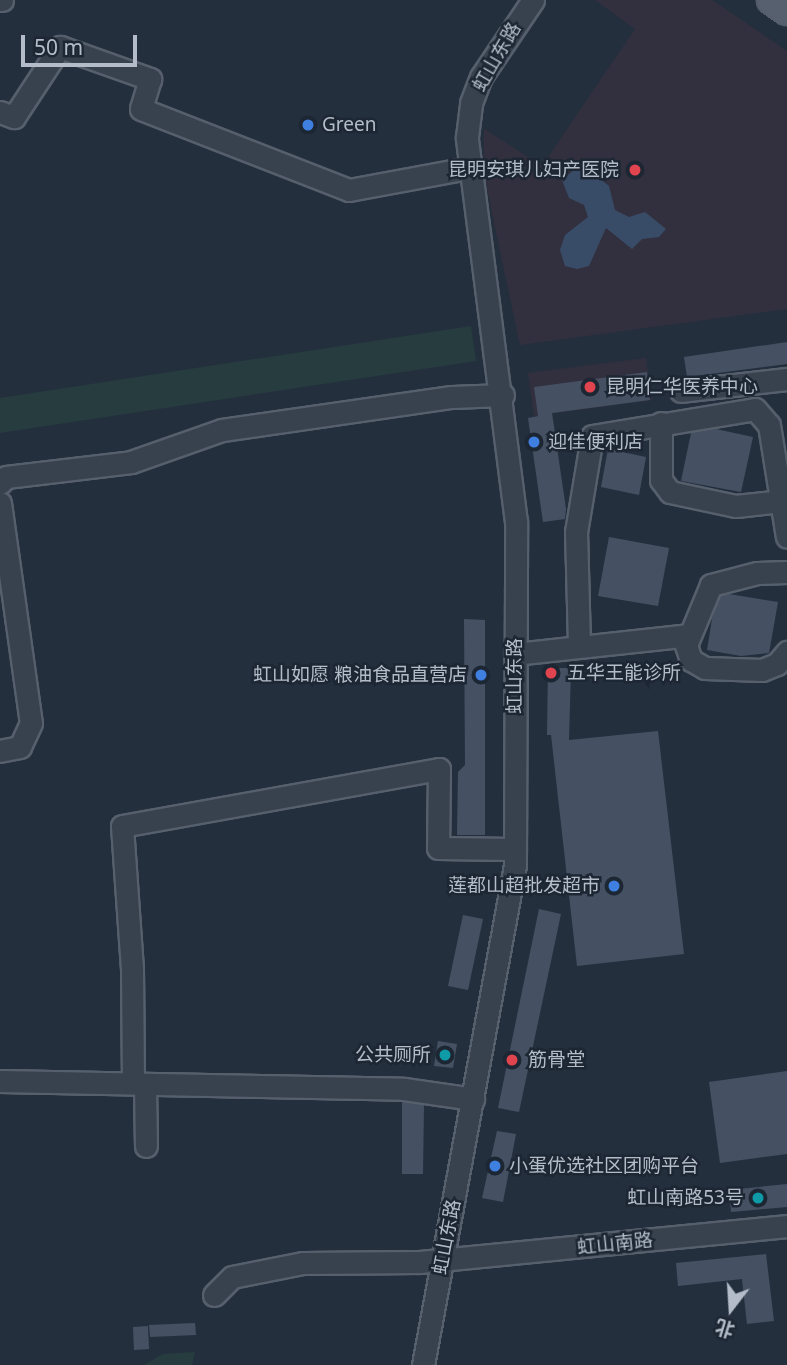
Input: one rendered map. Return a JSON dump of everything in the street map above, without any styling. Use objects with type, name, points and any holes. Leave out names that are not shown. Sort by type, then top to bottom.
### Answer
[{"type":"main road","points":[[771,0],[787,11]]},
{"type":"street","name":"虹山东路","points":[[423,1365],[510,903],[515,849],[514,654],[517,549],[503,395],[468,168],[471,103],[481,78],[533,0]]},
{"type":"street","points":[[0,112],[14,117],[60,47],[150,79],[141,109],[349,190],[468,168]]},
{"type":"street","points":[[681,391],[787,379]]},
{"type":"street","points":[[0,483],[6,477],[131,462],[222,430],[452,397],[503,395]]},
{"type":"street","points":[[579,645],[576,532],[588,441],[599,433],[755,409],[769,425],[787,537]]},
{"type":"street","points":[[661,423],[661,480],[670,492],[736,506],[781,501]]},
{"type":"street","points":[[0,503],[31,723],[20,747],[0,751]]},
{"type":"street","points":[[787,572],[757,573],[711,585],[690,635],[687,653],[705,668],[762,670],[777,664],[787,652]]},
{"type":"street","points":[[514,654],[690,635]]},
{"type":"street","points":[[146,1146],[139,1083],[122,826],[439,769],[438,848],[515,849]]},
{"type":"street","points":[[0,1081],[404,1089],[473,1099]]},
{"type":"street","name":"虹山南路","points":[[214,1295],[232,1277],[250,1270],[303,1263],[443,1261],[787,1226]]},
{"type":"shaded area","name":"昆明安琪儿妇产医院","points":[[595,0],[712,0],[787,51],[787,309],[520,345],[484,175],[484,129],[542,166],[635,29]]},
{"type":"shaded area","name":"昆明仁华医养中心","points":[[646,358],[652,400],[534,416],[528,373]]},
{"type":"green space","points":[[471,326],[476,361],[0,433],[0,398]]},
{"type":"green space","points":[[195,1352],[192,1365],[144,1365],[163,1354]]},
{"type":"water","points":[[581,164],[609,186],[615,210],[629,217],[645,212],[666,229],[659,237],[642,239],[632,249],[606,228],[589,266],[577,269],[565,266],[560,250],[565,235],[588,217],[584,205],[569,198],[562,180]]},
{"type":"building","points":[[787,342],[787,364],[687,377],[684,357]]},
{"type":"building","points":[[647,372],[650,400],[552,413],[566,509],[565,519],[543,522],[528,418],[538,416],[534,387]]},
{"type":"building","points":[[716,429],[753,437],[741,492],[681,481],[691,433]]},
{"type":"building","points":[[608,449],[646,457],[639,495],[601,487]]},
{"type":"building","points":[[609,537],[669,548],[658,606],[598,596]]},
{"type":"building","points":[[729,594],[778,602],[769,653],[741,656],[707,650],[713,613],[721,596]]},
{"type":"building","points":[[464,619],[485,620],[485,835],[457,835],[458,772],[465,765]]},
{"type":"building","points":[[548,668],[571,668],[569,740],[658,731],[684,954],[577,966],[551,735],[547,735]]},
{"type":"building","points":[[539,909],[561,914],[519,1112],[498,1108]]},
{"type":"building","points":[[463,915],[483,919],[468,990],[448,986]]},
{"type":"building","name":"公共厕所","points":[[438,1041],[457,1044],[453,1068],[434,1066]]},
{"type":"building","points":[[787,1071],[787,1154],[720,1163],[709,1082]]},
{"type":"building","points":[[402,1102],[424,1105],[423,1174],[402,1174]]},
{"type":"building","points":[[497,1131],[516,1134],[503,1202],[482,1198]]},
{"type":"building","name":"虹山南路53号","points":[[787,1184],[787,1207],[731,1212],[729,1190]]},
{"type":"building","points":[[766,1254],[774,1321],[747,1324],[742,1279],[678,1286],[676,1263]]},
{"type":"building","points":[[195,1323],[196,1335],[150,1337],[149,1325]]},
{"type":"building","points":[[148,1326],[149,1349],[134,1350],[133,1327]]},
{"type":"place","name":"Green","points":[[308,125]]},
{"type":"place","name":"昆明安琪儿妇产医院","points":[[635,170]]},
{"type":"place","name":"昆明仁华医养中心","points":[[590,387]]},
{"type":"place","name":"迎佳便利店","points":[[534,442]]},
{"type":"place","name":"五华王能诊所","points":[[551,673]]},
{"type":"place","name":"虹山如愿 粮油食品直营店","points":[[481,675]]},
{"type":"place","name":"莲都山超批发超市","points":[[614,886]]},
{"type":"place","name":"公共厕所","points":[[445,1055]]},
{"type":"place","name":"筋骨堂","points":[[512,1060]]},
{"type":"place","name":"小蛋优选社区团购平台","points":[[495,1166]]},
{"type":"place","name":"虹山南路53号","points":[[758,1198]]}]
